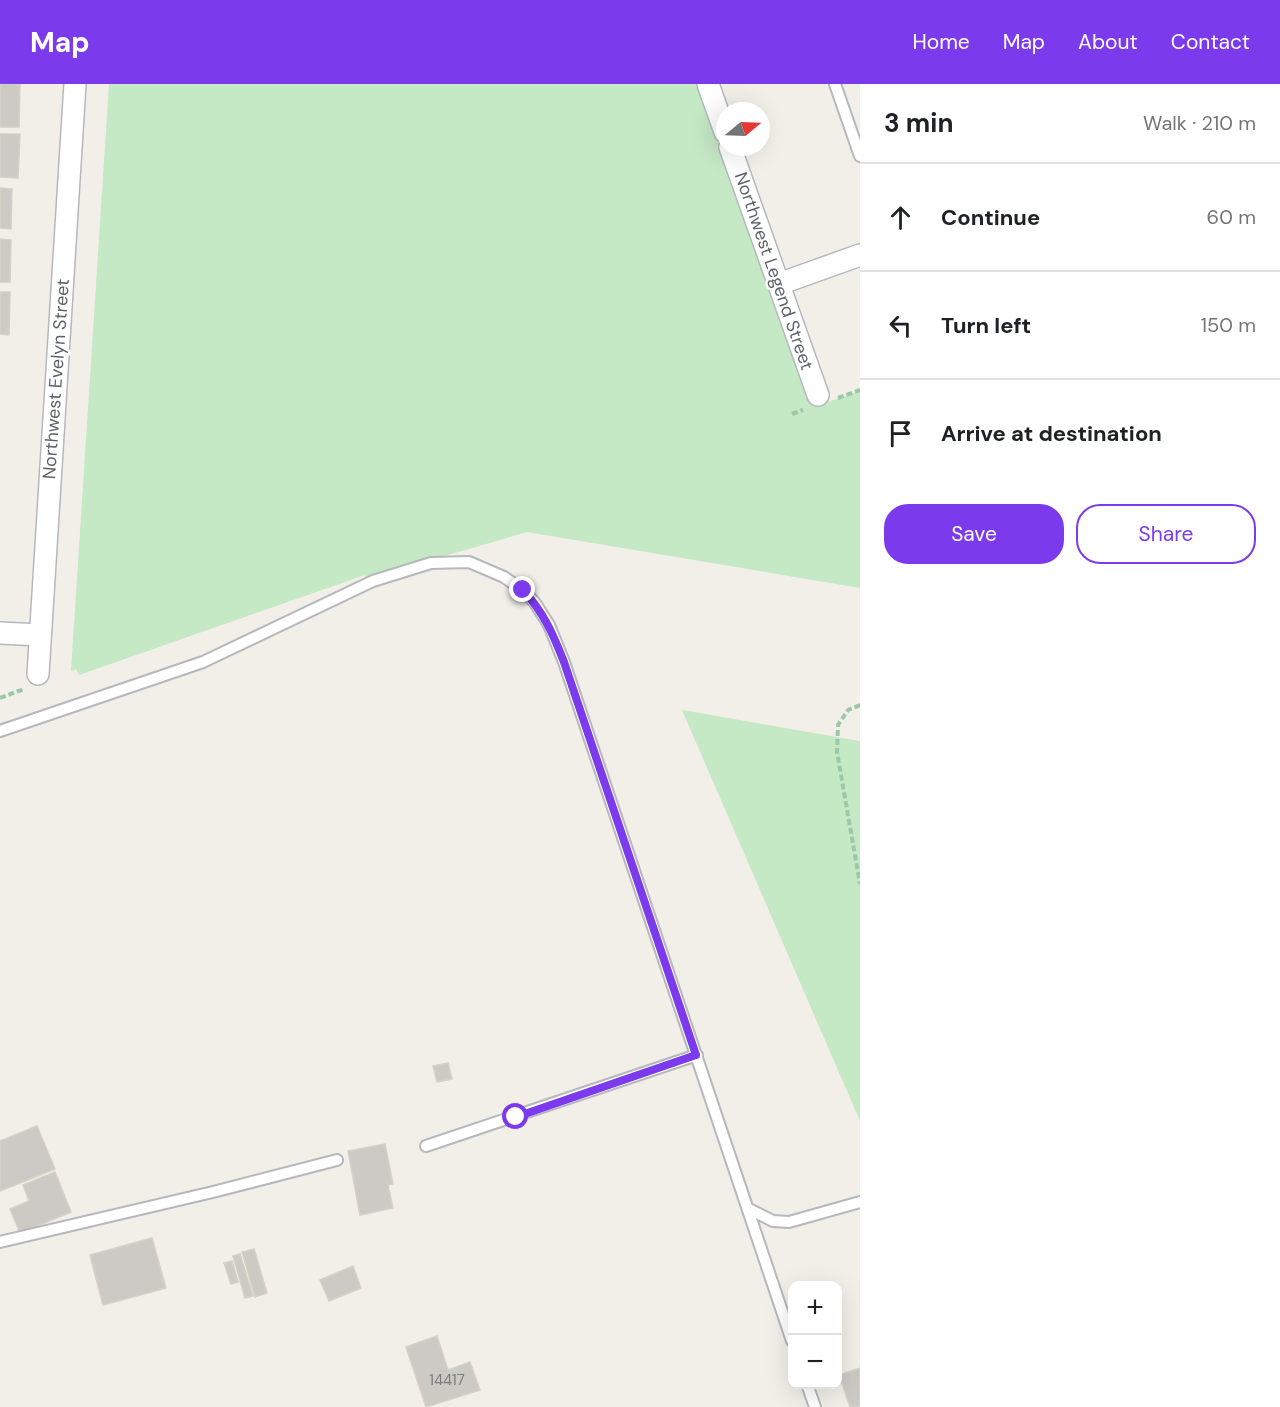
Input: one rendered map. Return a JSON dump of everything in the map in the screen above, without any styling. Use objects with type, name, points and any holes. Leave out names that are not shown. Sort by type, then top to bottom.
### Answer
[{"type":"street","name":"Northwest Evelyn Street","points":[[38,674],[75,84]]},
{"type":"street","points":[[708,84],[716,107]]},
{"type":"street","name":"Northwest Legend Street","points":[[733,156],[818,395]]},
{"type":"street","points":[[778,284],[860,255]]},
{"type":"street","points":[[0,633],[40,635]]},
{"type":"lane","points":[[834,84],[860,156]]},
{"type":"lane","points":[[0,731],[203,662],[373,581],[431,563],[469,562],[504,577],[523,590],[535,603],[553,634],[564,662],[790,1335]]},
{"type":"lane","points":[[426,1146],[696,1055]]},
{"type":"lane","points":[[0,1242],[337,1160]]},
{"type":"lane","points":[[749,1209],[773,1221],[789,1222],[860,1202]]},
{"type":"lane","points":[[809,1389],[815,1407]]},
{"type":"path","points":[[860,705],[848,710],[838,724],[837,752],[860,884]]},
{"type":"green space","points":[[109,84],[710,84],[716,102],[716,156],[735,156],[822,404],[860,391],[860,588],[527,532],[366,579],[365,575],[79,675],[76,669],[71,671]]},
{"type":"green space","points":[[682,710],[860,741],[860,1121]]},
{"type":"building","points":[[0,84],[20,84],[19,127],[0,127]]},
{"type":"building","points":[[0,134],[20,134],[18,178],[0,177]]},
{"type":"building","points":[[0,188],[12,189],[11,229],[0,228]]},
{"type":"building","points":[[0,239],[11,240],[10,282],[0,282]]},
{"type":"building","points":[[0,292],[10,292],[9,335],[0,334]]},
{"type":"building","points":[[448,1063],[452,1079],[437,1082],[433,1066]]},
{"type":"building","points":[[37,1126],[55,1169],[0,1191],[0,1141]]},
{"type":"building","points":[[385,1144],[393,1184],[388,1185],[393,1208],[360,1215],[348,1151]]},
{"type":"building","points":[[55,1172],[71,1212],[20,1233],[10,1209],[29,1201],[23,1185]]},
{"type":"building","points":[[152,1238],[166,1288],[103,1305],[90,1255]]},
{"type":"building","points":[[254,1249],[267,1293],[255,1297],[242,1252]]},
{"type":"building","points":[[240,1254],[253,1296],[245,1298],[233,1256]]},
{"type":"building","points":[[232,1261],[238,1282],[231,1284],[224,1263]]},
{"type":"building","points":[[353,1266],[361,1288],[329,1301],[320,1280]]},
{"type":"building","points":[[437,1336],[448,1370],[470,1362],[480,1390],[426,1407],[406,1347]]},
{"type":"building","points":[[860,1368],[860,1407],[850,1407],[842,1384],[842,1374]]},
{"type":"route","points":[[516,1117],[696,1055],[564,662],[549,625],[535,603],[523,590]]}]
